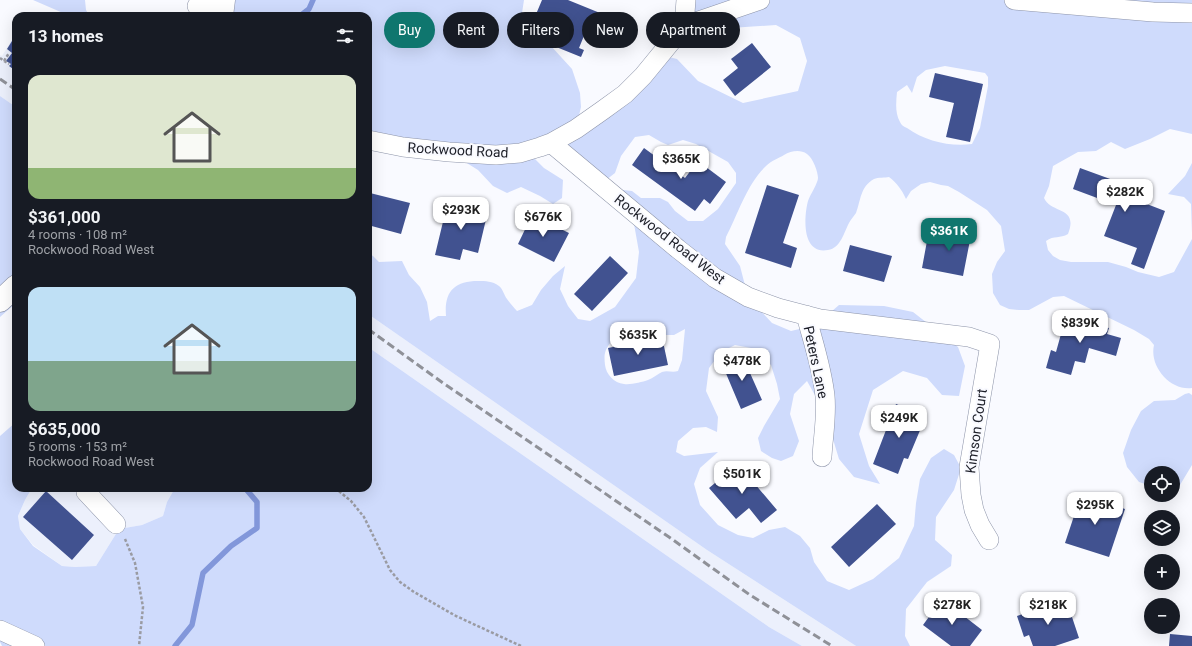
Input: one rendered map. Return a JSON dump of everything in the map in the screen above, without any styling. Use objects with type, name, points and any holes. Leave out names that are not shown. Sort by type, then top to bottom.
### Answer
[{"type":"main road","points":[[0,301],[12,290]]},
{"type":"street","points":[[685,12],[686,0]]},
{"type":"street","points":[[725,12],[760,0]]},
{"type":"street","points":[[1014,0],[1153,12],[1192,13]]},
{"type":"street","points":[[197,6],[223,8]]},
{"type":"street","name":"Rockwood Road","points":[[372,141],[403,147],[496,155],[520,153],[540,147],[551,143],[576,129],[624,94],[644,76],[666,48]]},
{"type":"street","name":"Rockwood Road West","points":[[551,143],[715,278],[748,297],[778,308],[820,319],[969,337],[990,344]]},
{"type":"street","name":"Peters Lane","points":[[806,315],[822,378],[825,397],[822,457]]},
{"type":"street","name":"Kimson Court","points":[[989,540],[980,525],[974,510],[971,495],[969,467],[990,344]]},
{"type":"street","points":[[86,492],[116,524]]},
{"type":"street","points":[[0,630],[35,646]]},
{"type":"path","points":[[4,61],[9,52]]},
{"type":"path","points":[[0,58],[9,64]]},
{"type":"path","points":[[340,492],[351,501],[364,517],[390,570],[400,582],[414,592],[456,616],[521,646]]},
{"type":"path","points":[[116,524],[130,549],[135,563],[140,587],[143,607],[139,646]]},
{"type":"shaded area","points":[[33,0],[85,0],[87,12],[61,12]]},
{"type":"shaded area","points":[[224,0],[524,0],[522,12],[507,12],[507,48],[553,48],[572,69],[580,93],[581,107],[576,128],[661,55],[677,59],[698,81],[743,103],[798,91],[807,61],[800,38],[776,25],[740,27],[740,12],[685,12],[686,0],[1192,0],[1192,134],[1170,129],[1125,149],[1111,142],[1096,151],[1078,152],[1053,166],[1049,186],[1044,198],[1047,203],[1063,212],[1070,219],[1068,234],[1046,241],[1048,250],[1053,256],[1060,260],[1071,262],[1108,262],[1159,277],[1174,272],[1192,239],[1192,388],[1176,386],[1163,376],[1155,361],[1153,353],[1154,345],[1149,339],[1134,330],[1064,296],[1053,297],[1029,310],[1009,309],[1000,305],[993,293],[992,274],[997,262],[1005,251],[1001,226],[987,210],[948,186],[930,182],[921,184],[911,191],[906,199],[899,187],[889,177],[874,179],[869,182],[863,190],[856,213],[839,243],[832,249],[819,250],[813,247],[809,241],[805,224],[808,201],[818,178],[813,162],[804,152],[796,151],[768,164],[759,173],[748,190],[726,237],[725,244],[740,266],[748,297],[772,323],[791,331],[816,325],[839,305],[884,306],[913,312],[958,347],[965,366],[959,396],[942,395],[927,378],[903,371],[873,390],[859,434],[869,466],[880,484],[854,477],[839,459],[825,413],[807,381],[794,394],[790,414],[799,441],[793,456],[781,461],[772,458],[761,451],[758,438],[780,399],[771,365],[751,348],[735,345],[721,352],[709,368],[706,391],[718,417],[717,432],[706,427],[693,428],[678,441],[676,452],[684,456],[718,452],[700,468],[694,484],[700,505],[718,525],[738,535],[753,538],[769,530],[785,527],[800,536],[810,548],[814,562],[827,581],[849,590],[873,579],[899,558],[914,526],[920,479],[931,458],[944,449],[954,455],[961,468],[954,490],[936,517],[935,540],[952,555],[951,566],[927,582],[906,609],[905,636],[910,646],[856,646],[707,550],[372,317],[372,255],[379,262],[402,261],[409,275],[420,287],[427,302],[430,321],[438,316],[446,316],[449,294],[457,286],[463,283],[486,281],[496,284],[502,289],[507,299],[517,311],[532,305],[541,290],[553,276],[565,266],[560,289],[568,306],[578,319],[590,321],[615,307],[636,278],[639,252],[634,224],[620,195],[623,190],[632,191],[641,198],[660,198],[668,202],[675,211],[688,221],[703,221],[718,209],[736,183],[736,173],[728,162],[696,144],[683,140],[668,145],[649,135],[635,137],[621,156],[615,173],[606,180],[551,143],[534,158],[544,168],[563,180],[562,198],[553,204],[521,187],[507,193],[493,186],[478,170],[449,152],[372,146],[372,12],[222,12]],"holes":[[[945,66],[985,73],[988,77],[988,86],[980,128],[972,144],[955,145],[930,140],[914,133],[901,124],[898,119],[896,108],[897,92],[907,85],[912,93],[917,77],[926,70]],[[685,329],[682,360],[678,371],[662,372],[648,380],[636,383],[620,383],[611,378],[607,372],[605,365],[606,351],[611,342],[618,343],[626,334],[630,334],[640,339],[653,338],[662,335],[674,335]]]},
{"type":"shaded area","points":[[12,40],[12,104],[0,96],[0,55],[2,56]]},
{"type":"shaded area","points":[[0,96],[12,104],[12,306],[0,317]]},
{"type":"shaded area","points":[[1192,163],[1192,233],[1191,204],[1184,197],[1168,194],[1185,176]]},
{"type":"shaded area","points":[[372,317],[707,550],[856,646],[802,646],[769,627],[372,350]]},
{"type":"shaded area","points":[[372,350],[769,627],[802,646],[2,646],[0,642],[0,436],[12,426],[12,492],[30,492],[18,516],[20,529],[33,546],[62,566],[96,566],[119,529],[142,525],[163,516],[167,502],[173,492],[372,492]]},
{"type":"shaded area","points":[[1189,393],[1192,395],[1192,465],[1180,485],[1180,466],[1144,466],[1144,484],[1139,482],[1127,467],[1123,453],[1131,430],[1141,411],[1154,401],[1175,400]]},
{"type":"shaded area","points":[[30,492],[173,492],[167,502],[163,516],[142,525],[119,529],[96,566],[62,566],[33,545],[20,529],[18,516]]},
{"type":"building","points":[[542,0],[568,0],[598,12],[582,12],[582,41],[579,48],[584,50],[581,57],[559,48],[574,48],[574,12],[537,12]]},
{"type":"building","points":[[12,41],[12,53],[7,49]]},
{"type":"building","points":[[752,43],[771,67],[735,96],[723,80],[738,68],[731,59]]},
{"type":"building","points":[[12,53],[12,68],[9,66],[11,64],[6,61]]},
{"type":"building","points":[[935,73],[983,84],[970,142],[946,137],[954,103],[929,97]]},
{"type":"building","points":[[644,148],[685,178],[698,161],[726,182],[710,204],[704,199],[695,211],[632,165]]},
{"type":"building","points":[[1080,168],[1143,191],[1139,201],[1165,211],[1144,269],[1131,264],[1137,248],[1104,236],[1116,205],[1073,189]]},
{"type":"building","points":[[767,185],[799,195],[783,243],[797,248],[791,268],[745,253]]},
{"type":"building","points":[[372,194],[410,203],[401,234],[372,226]]},
{"type":"building","points":[[448,201],[488,211],[478,253],[463,249],[460,260],[435,255]]},
{"type":"building","points":[[532,215],[569,233],[554,262],[518,244]]},
{"type":"building","points":[[946,225],[972,230],[963,276],[922,268],[927,241],[943,244]]},
{"type":"building","points":[[850,245],[892,256],[884,282],[843,271]]},
{"type":"building","points":[[610,256],[628,273],[592,311],[574,294]]},
{"type":"building","points":[[1066,316],[1109,328],[1107,334],[1121,338],[1116,356],[1089,348],[1085,363],[1075,361],[1071,375],[1046,368],[1051,350],[1056,352]]},
{"type":"building","points":[[662,337],[668,365],[614,376],[608,348]]},
{"type":"building","points":[[742,355],[762,400],[741,409],[722,364]]},
{"type":"building","points":[[896,404],[926,416],[908,459],[904,458],[898,474],[873,464]]},
{"type":"building","points":[[738,464],[777,510],[761,523],[749,508],[736,519],[709,488]]},
{"type":"building","points":[[45,492],[47,492],[94,535],[72,560],[23,517]]},
{"type":"building","points":[[1081,495],[1125,509],[1109,557],[1065,543]]},
{"type":"building","points":[[877,504],[896,524],[849,567],[831,547]]},
{"type":"building","points":[[942,599],[982,630],[970,646],[951,646],[923,625]]},
{"type":"building","points":[[1040,603],[1044,614],[1068,605],[1079,638],[1055,646],[1033,646],[1029,635],[1024,637],[1017,616],[1034,610],[1032,605]]},
{"type":"building","points":[[1170,634],[1192,636],[1192,646],[1169,646]]},
{"type":"waterway","points":[[305,12],[309,9],[313,0]]},
{"type":"waterway","points":[[175,646],[192,625],[203,573],[231,546],[257,528],[257,502],[248,492]]},
{"type":"railway","points":[[0,79],[12,87]]},
{"type":"railway","points":[[372,332],[443,383],[669,537],[750,595],[832,646]]}]
